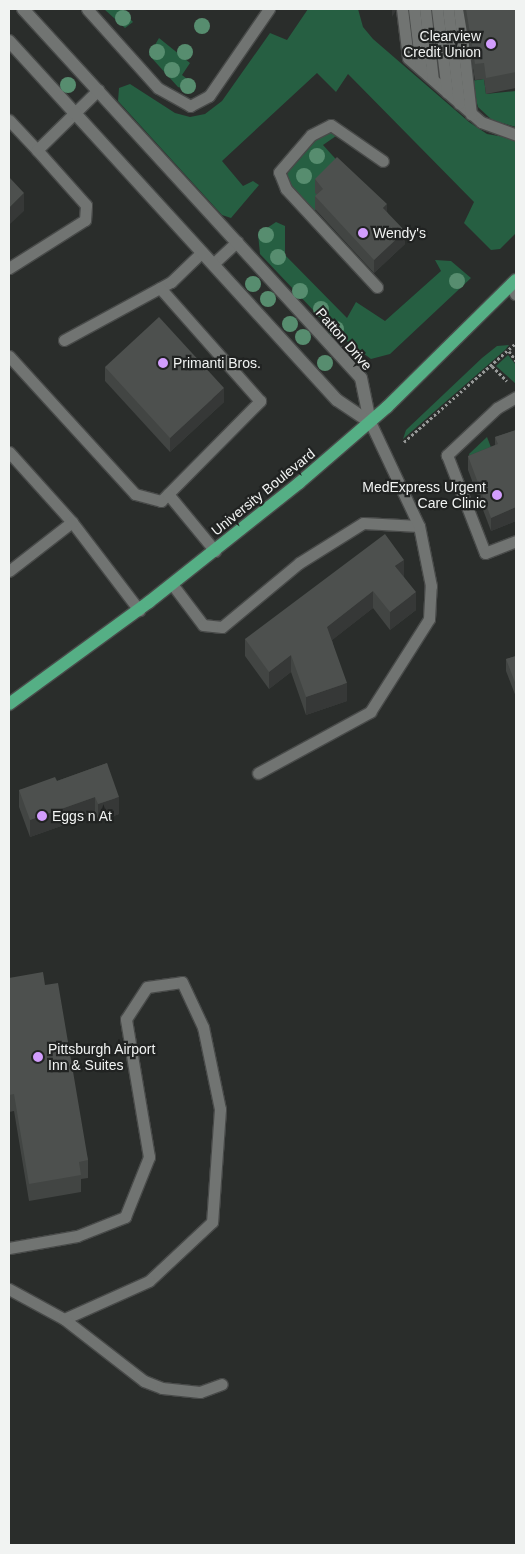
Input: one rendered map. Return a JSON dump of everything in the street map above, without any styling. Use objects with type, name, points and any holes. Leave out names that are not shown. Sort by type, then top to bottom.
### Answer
[{"type":"main road","name":"University Boulevard","points":[[9,704],[139,610],[214,551],[370,422],[515,286]]},
{"type":"street","name":"Patton Drive","points":[[23,9],[361,378],[370,422]]},
{"type":"street","points":[[9,41],[337,400],[370,422]]},
{"type":"lane","points":[[87,9],[158,88],[190,106],[209,96],[269,9]]},
{"type":"lane","points":[[402,9],[408,58],[471,114],[491,128],[516,135]]},
{"type":"lane","points":[[414,9],[421,70]]},
{"type":"lane","points":[[425,9],[433,80]]},
{"type":"lane","points":[[437,9],[447,92]]},
{"type":"lane","points":[[448,9],[459,103]]},
{"type":"lane","points":[[458,9],[471,114]]},
{"type":"lane","points":[[37,150],[98,90]]},
{"type":"lane","points":[[9,120],[86,205],[85,220],[9,268]]},
{"type":"lane","points":[[377,286],[286,189],[279,172],[311,135],[331,125],[383,161]]},
{"type":"lane","points":[[213,264],[237,242]]},
{"type":"lane","points":[[64,340],[160,288],[202,252]]},
{"type":"lane","points":[[9,356],[135,494],[161,501],[260,401],[160,288]]},
{"type":"lane","points":[[516,397],[505,402],[448,455],[485,553],[516,541]]},
{"type":"lane","points":[[258,773],[346,729],[379,703],[429,619],[431,586],[418,526],[370,422]]},
{"type":"lane","points":[[9,452],[72,522],[139,610]]},
{"type":"lane","points":[[168,494],[214,551]]},
{"type":"lane","points":[[9,571],[72,522]]},
{"type":"lane","points":[[172,584],[203,625],[222,627],[299,563],[363,523],[418,526]]},
{"type":"lane","points":[[9,1248],[77,1236],[125,1217],[149,1157],[126,1019],[147,987],[182,982],[203,1027],[220,1109],[212,1222],[149,1281],[64,1319]]},
{"type":"lane","points":[[9,1289],[64,1319],[144,1381],[162,1388],[200,1392],[222,1384]]},
{"type":"path","points":[[404,442],[516,343]]},
{"type":"path","points":[[509,351],[516,360]]},
{"type":"path","points":[[492,366],[510,384]]},
{"type":"green space","points":[[104,9],[121,9],[133,22],[125,28]]},
{"type":"green space","points":[[308,9],[358,9],[363,27],[373,39],[469,122],[487,134],[516,139],[516,233],[500,249],[491,250],[464,223],[474,202],[348,74],[336,92],[317,73],[222,161],[243,186],[253,181],[259,185],[231,218],[222,215],[118,101],[119,88],[130,84],[175,113],[190,117],[205,114],[222,101],[270,33],[287,40]]},
{"type":"green space","points":[[159,38],[190,63],[182,75],[196,86],[194,92],[178,87],[149,55]]},
{"type":"green space","points":[[484,79],[486,94],[516,91],[516,127],[492,120],[478,107],[471,81]]},
{"type":"green space","points":[[332,131],[336,136],[323,145],[352,177],[314,211],[290,185],[285,172],[314,141]]},
{"type":"green space","points":[[276,222],[285,226],[285,255],[347,318],[356,302],[385,321],[441,271],[435,260],[451,261],[471,278],[390,354],[371,359],[332,330],[260,254],[258,234]]},
{"type":"green space","points":[[509,345],[403,439],[406,430],[482,358],[497,346]]},
{"type":"green space","points":[[508,355],[516,365],[516,384],[496,366]]},
{"type":"green space","points":[[487,437],[492,450],[471,460],[469,454]]},
{"type":"building","name":"Clearview Credit Union","points":[[466,9],[516,9],[516,72],[486,78],[484,63],[475,64]]},
{"type":"building","name":"Wendy's","points":[[337,157],[387,204],[383,208],[405,231],[374,260],[315,196],[323,189],[315,179]]},
{"type":"building","points":[[9,177],[24,193],[9,208]]},
{"type":"building","points":[[159,317],[224,388],[170,438],[105,367]]},
{"type":"building","name":"MedExpress Urgent Care Clinic","points":[[516,430],[516,507],[491,518],[468,456],[498,444],[495,437]]},
{"type":"building","points":[[385,534],[404,560],[395,566],[416,592],[390,612],[373,591],[327,627],[347,683],[306,697],[291,655],[269,672],[245,639]]},
{"type":"building","points":[[516,656],[516,685],[506,659]]},
{"type":"building","points":[[107,763],[119,797],[98,804],[95,797],[30,820],[19,790],[55,777],[57,781]]},
{"type":"building","name":"Pittsburgh Airport Inn & Suites","points":[[43,972],[45,985],[58,983],[88,1160],[79,1162],[81,1175],[29,1184],[14,1094],[9,1095],[9,978]]},
{"type":"place","name":"Clearview Credit Union","points":[[491,44]]},
{"type":"place","name":"Wendy's","points":[[363,233]]},
{"type":"place","name":"Primanti Bros.","points":[[163,363]]},
{"type":"place","name":"MedExpress Urgent Care Clinic","points":[[497,495]]},
{"type":"place","name":"Eggs n At","points":[[42,816]]},
{"type":"place","name":"Pittsburgh Airport Inn & Suites","points":[[38,1057]]}]
